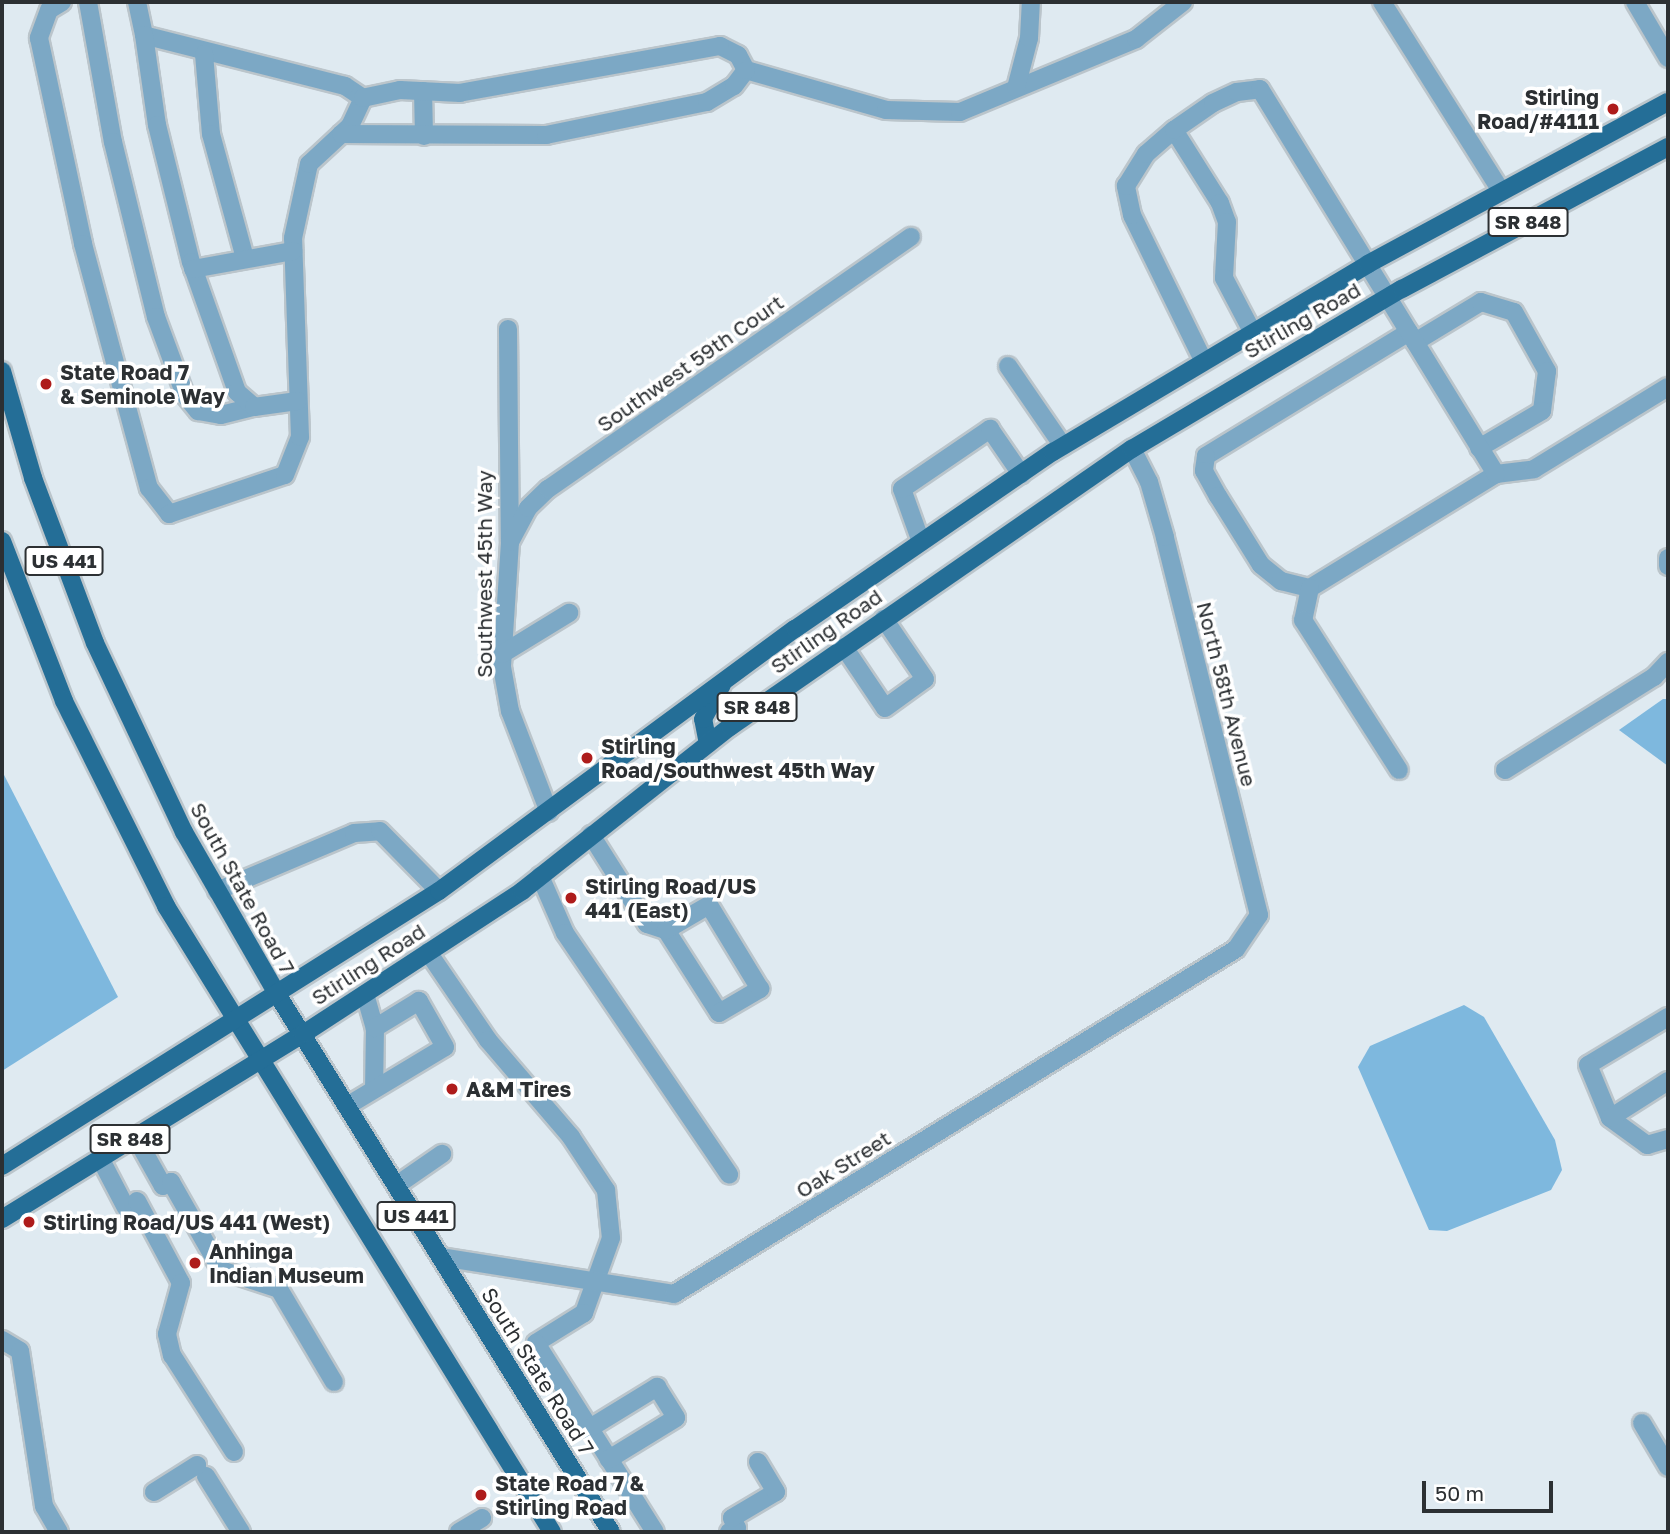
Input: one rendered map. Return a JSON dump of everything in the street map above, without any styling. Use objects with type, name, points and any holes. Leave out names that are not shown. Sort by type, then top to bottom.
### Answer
[{"type":"main road","name":"Stirling Road","points":[[2,1166],[439,891],[726,679],[1063,446],[1367,264],[1668,102]]},
{"type":"main road","name":"Stirling Road","points":[[2,1219],[303,1034],[540,876],[708,744],[1132,449],[1388,297],[1668,147]]},
{"type":"main road","name":"South State Road 7","points":[[2,371],[33,478],[95,643],[145,755],[277,994],[611,1532]]},
{"type":"main road","name":"US 441","points":[[2,541],[47,661],[98,773],[166,906],[552,1532]]},
{"type":"main road","points":[[708,744],[703,719],[726,679]]},
{"type":"street","points":[[62,2],[48,10],[39,38],[83,244],[149,488],[169,514],[285,475],[299,437],[293,251],[309,164],[341,134],[363,98]]},
{"type":"street","points":[[88,2],[113,142],[156,317],[185,395],[198,411],[221,415],[298,401]]},
{"type":"street","points":[[137,2],[158,125],[193,269],[237,392],[254,407]]},
{"type":"street","points":[[1016,88],[1028,38],[1031,2]]},
{"type":"street","points":[[144,35],[204,54],[345,86],[363,98],[422,91],[460,93],[529,83],[720,46],[738,55],[746,70],[887,110],[960,112],[1136,39],[1183,2]]},
{"type":"street","points":[[1382,2],[1502,191]]},
{"type":"street","points":[[1635,2],[1668,58]]},
{"type":"street","points":[[204,54],[211,134],[245,258]]},
{"type":"street","points":[[341,134],[546,135],[707,103],[734,86],[746,70]]},
{"type":"street","points":[[1203,360],[1132,215],[1126,186],[1146,154],[1174,130],[1213,103],[1237,92],[1260,89],[1496,474]]},
{"type":"street","points":[[422,91],[424,136]]},
{"type":"street","points":[[1174,130],[1220,203],[1227,222],[1224,278],[1252,331]]},
{"type":"street","name":"Southwest 59th Court","points":[[510,542],[528,508],[548,489],[911,237]]},
{"type":"street","points":[[193,269],[293,251]]},
{"type":"street","points":[[1479,448],[1542,411],[1547,371],[1514,312],[1481,302],[1297,400],[1206,456],[1203,471],[1261,565],[1281,581],[1310,588],[1496,474],[1534,469],[1668,387]]},
{"type":"street","name":"Southwest 45th Way","points":[[508,329],[510,542],[502,654],[510,711],[549,812]]},
{"type":"street","points":[[1008,366],[1063,446]]},
{"type":"street","points":[[921,542],[902,489],[990,429],[1021,474]]},
{"type":"street","name":"North 58th Avenue","points":[[1132,449],[1149,482],[1165,537],[1259,915],[1236,949]]},
{"type":"street","points":[[1668,558],[1668,566]]},
{"type":"street","points":[[1310,588],[1303,620],[1399,770]]},
{"type":"street","points":[[502,654],[569,613]]},
{"type":"street","points":[[844,647],[886,708],[925,680],[884,619]]},
{"type":"street","points":[[1505,770],[1654,677],[1668,662]]},
{"type":"street","points":[[218,891],[354,833],[380,831],[439,891]]},
{"type":"street","points":[[591,835],[647,924],[666,930],[719,1013],[760,989],[709,905],[666,930]]},
{"type":"street","points":[[540,876],[565,933],[729,1174]]},
{"type":"street","name":"Oak Street","points":[[441,1257],[674,1294],[1236,949]]},
{"type":"street","points":[[428,952],[488,1040],[571,1137],[606,1190],[611,1238],[584,1313],[536,1343],[655,1532]]},
{"type":"street","points":[[365,994],[375,1028],[374,1089]]},
{"type":"street","points":[[347,1106],[445,1047],[419,1001],[375,1028]]},
{"type":"street","points":[[1668,1017],[1588,1065],[1610,1118],[1647,1145],[1668,1139]]},
{"type":"street","points":[[1610,1118],[1668,1081]]},
{"type":"street","points":[[135,1136],[221,1270],[279,1289],[334,1382]]},
{"type":"street","points":[[397,1185],[442,1154]]},
{"type":"street","points":[[100,1158],[181,1283],[167,1334],[172,1355],[234,1452]]},
{"type":"street","points":[[2,1340],[20,1351],[44,1506],[59,1532]]},
{"type":"street","points":[[590,1428],[657,1387],[676,1418],[609,1459]]},
{"type":"street","points":[[1642,1423],[1668,1467]]},
{"type":"street","points":[[729,1532],[737,1528],[732,1518],[776,1492],[758,1462]]},
{"type":"street","points":[[154,1492],[202,1471],[241,1532]]},
{"type":"street","points":[[459,1532],[482,1518]]},
{"type":"water","points":[[1663,699],[1668,699],[1668,766],[1619,730]]},
{"type":"water","points":[[2,771],[118,997],[2,1071]]},
{"type":"water","points":[[1464,1005],[1484,1017],[1555,1140],[1562,1170],[1551,1190],[1447,1231],[1429,1230],[1358,1067],[1370,1046]]},
{"type":"place","name":"Stirling Road/#4111","points":[[1613,109]]},
{"type":"place","name":"State Road 7 & Seminole Way","points":[[46,384]]},
{"type":"place","name":"Stirling Road/Southwest 45th Way","points":[[587,758]]},
{"type":"place","name":"Stirling Road/US 441 (East)","points":[[571,898]]},
{"type":"place","name":"A&M Tires","points":[[452,1089]]},
{"type":"place","name":"Stirling Road/US 441 (West)","points":[[29,1222]]},
{"type":"place","name":"Anhinga Indian Museum","points":[[195,1263]]},
{"type":"place","name":"State Road 7 & Stirling Road","points":[[481,1495]]}]
